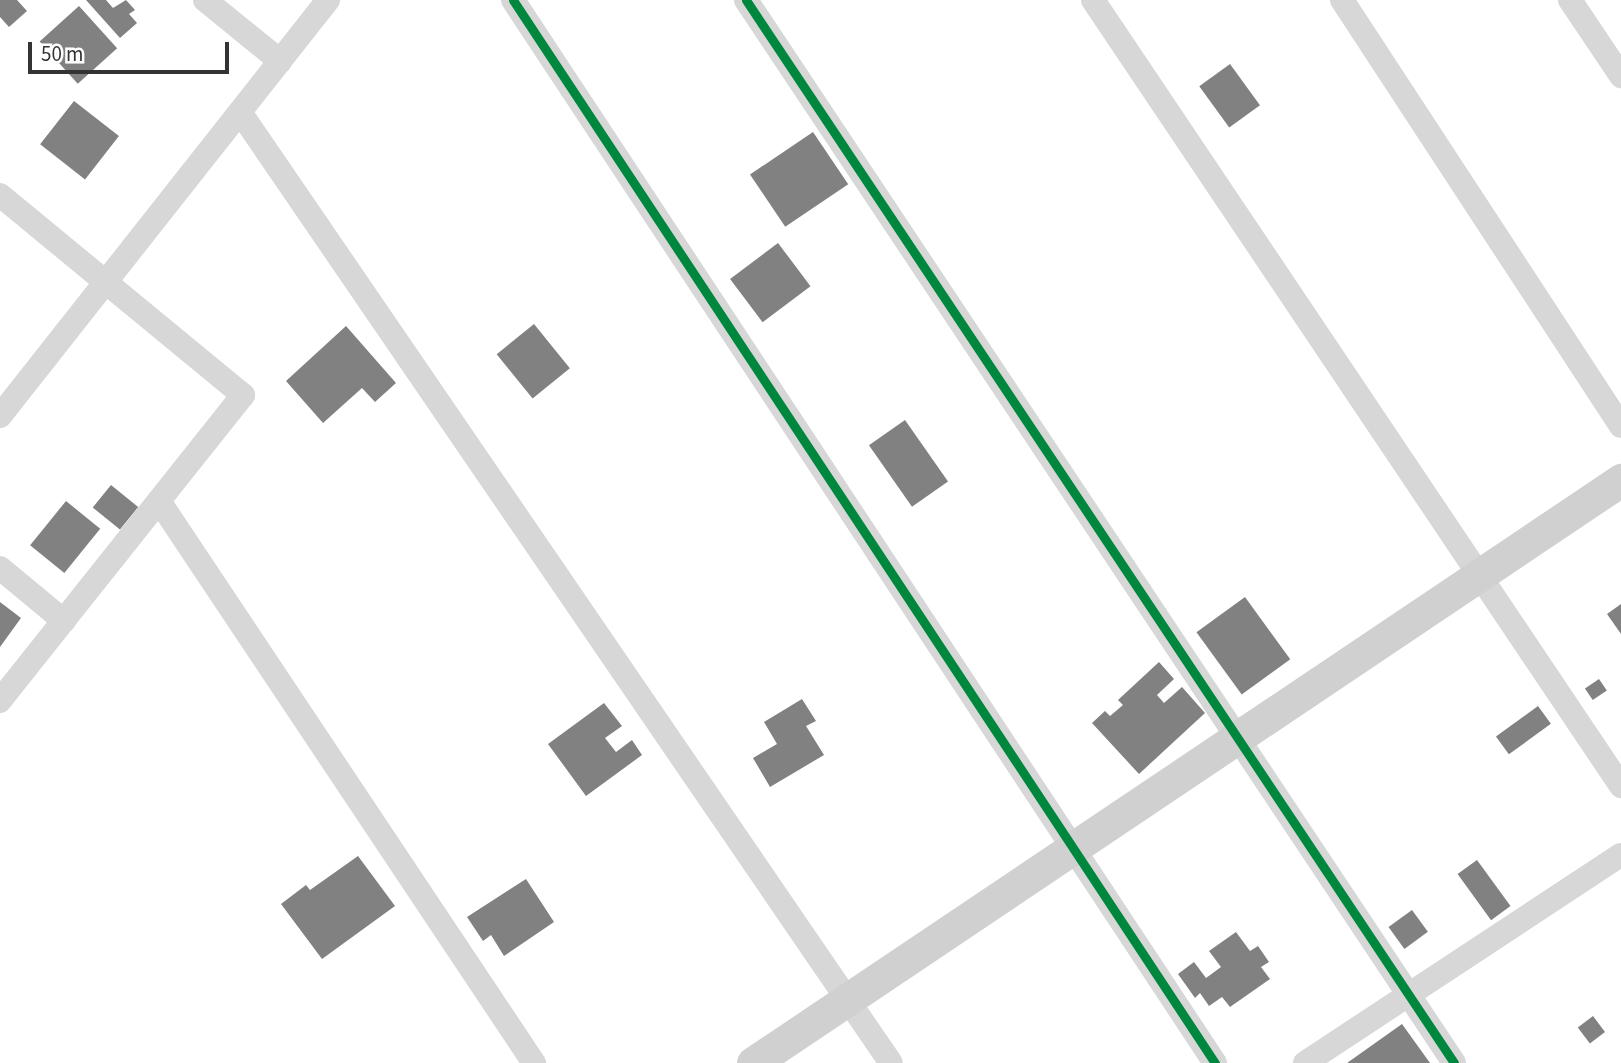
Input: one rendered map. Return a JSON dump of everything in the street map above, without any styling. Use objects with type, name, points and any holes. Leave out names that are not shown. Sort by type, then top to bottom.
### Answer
[{"type":"street","points":[[205,0],[280,61]]},
{"type":"street","points":[[0,416],[328,0]]},
{"type":"street","points":[[513,0],[1215,1063]]},
{"type":"street","points":[[746,0],[1454,1063]]},
{"type":"street","points":[[1093,0],[1621,786]]},
{"type":"street","points":[[1342,0],[1621,426]]},
{"type":"street","points":[[1570,0],[1621,76]]},
{"type":"street","points":[[240,112],[891,1063]]},
{"type":"street","points":[[0,195],[243,395],[0,701]]},
{"type":"street","points":[[753,1063],[1621,480]]},
{"type":"street","points":[[159,501],[534,1063]]},
{"type":"street","points":[[0,568],[64,621]]},
{"type":"street","points":[[1305,1063],[1621,855]]},
{"type":"building","points":[[0,0],[17,0],[27,11],[9,27],[0,17]]},
{"type":"building","points":[[86,0],[106,0],[113,8],[126,0],[135,10],[129,14],[137,23],[120,38]]},
{"type":"building","points":[[79,6],[117,48],[78,84],[40,41]]},
{"type":"building","points":[[1230,64],[1260,105],[1229,128],[1199,86]]},
{"type":"building","points":[[74,101],[119,136],[85,179],[40,144]]},
{"type":"building","points":[[813,132],[848,184],[785,227],[750,174]]},
{"type":"building","points":[[778,243],[810,286],[763,322],[730,279]]},
{"type":"building","points":[[534,324],[570,368],[533,399],[497,354]]},
{"type":"building","points":[[346,326],[396,383],[375,402],[362,388],[323,423],[286,381]]},
{"type":"building","points":[[905,420],[948,481],[912,507],[869,445]]},
{"type":"building","points":[[111,485],[138,507],[120,530],[93,508]]},
{"type":"building","points":[[66,501],[100,529],[64,573],[30,545]]},
{"type":"building","points":[[1245,597],[1290,659],[1242,695],[1196,632]]},
{"type":"building","points":[[0,602],[21,618],[0,647]]},
{"type":"building","points":[[1621,604],[1621,634],[1607,614]]},
{"type":"building","points":[[1159,662],[1174,679],[1157,695],[1164,703],[1182,687],[1205,713],[1139,774],[1092,723],[1105,711],[1110,716],[1123,705],[1118,700]]},
{"type":"building","points":[[1599,679],[1607,691],[1593,700],[1585,689]]},
{"type":"building","points":[[802,699],[816,721],[806,726],[824,755],[770,787],[753,758],[777,744],[764,722]]},
{"type":"building","points":[[604,703],[622,726],[605,738],[616,752],[632,740],[642,755],[586,796],[548,744]]},
{"type":"building","points":[[1538,706],[1551,724],[1509,754],[1496,737]]},
{"type":"building","points":[[358,856],[395,906],[322,959],[281,904],[306,885],[310,890]]},
{"type":"building","points":[[1477,860],[1511,906],[1491,920],[1458,874]]},
{"type":"building","points":[[526,879],[554,922],[504,956],[491,935],[483,941],[467,917]]},
{"type":"building","points":[[1412,910],[1428,932],[1404,949],[1389,927]]},
{"type":"building","points":[[1236,932],[1250,951],[1258,946],[1269,962],[1261,967],[1270,979],[1230,1007],[1222,997],[1209,1006],[1200,993],[1195,998],[1178,974],[1194,962],[1206,978],[1221,967],[1209,951]]},
{"type":"building","points":[[1593,1016],[1605,1032],[1590,1043],[1578,1027]]},
{"type":"building","points":[[1402,1024],[1430,1063],[1347,1063]]},
{"type":"cycle path","points":[[513,0],[1215,1063]]},
{"type":"cycle path","points":[[746,0],[1454,1063]]}]
